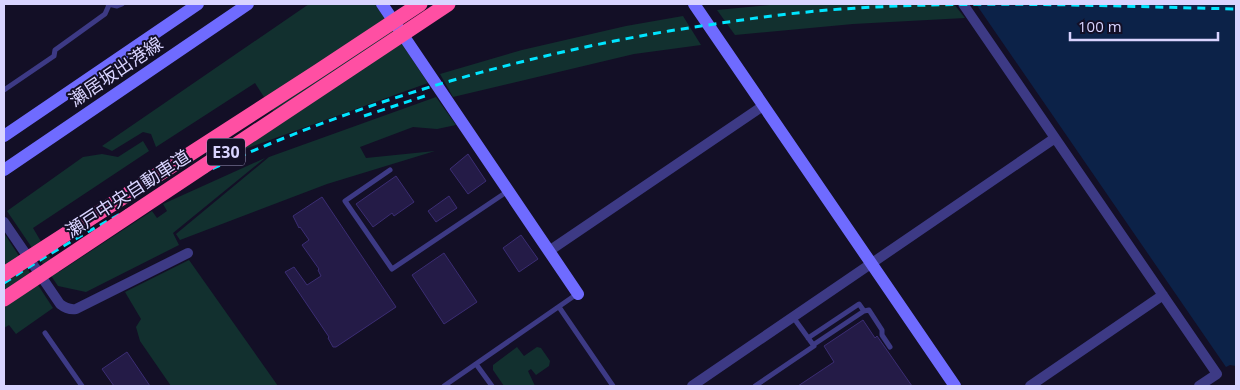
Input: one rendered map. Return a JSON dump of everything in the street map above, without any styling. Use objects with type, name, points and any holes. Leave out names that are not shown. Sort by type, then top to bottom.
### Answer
[{"type":"highway","name":"瀬戸中央自動車道","points":[[4,274],[420,4]]},
{"type":"highway","name":"瀬戸中央自動車道","points":[[4,299],[448,4]]},
{"type":"street","name":"瀬居坂出港線","points":[[4,136],[198,4]]},
{"type":"street","name":"瀬居坂出港線","points":[[4,170],[248,4]]},
{"type":"street","points":[[382,4],[578,294]]},
{"type":"street","points":[[694,4],[955,386]]},
{"type":"street","points":[[963,4],[1216,374],[1199,386]]},
{"type":"street","points":[[549,251],[763,106]]},
{"type":"street","points":[[692,386],[1055,138]]},
{"type":"street","points":[[4,222],[60,304],[70,310],[76,309],[188,253]]},
{"type":"street","points":[[1030,386],[1163,295]]},
{"type":"lane","points":[[4,90],[54,56],[56,50],[105,14],[108,4],[117,6],[122,4]]},
{"type":"lane","points":[[390,170],[345,201],[392,269],[508,191]]},
{"type":"lane","points":[[444,386],[578,294]]},
{"type":"lane","points":[[808,338],[859,304],[864,310],[869,310],[882,330],[882,336],[890,347]]},
{"type":"lane","points":[[559,307],[613,386]]},
{"type":"lane","points":[[755,386],[864,310]]},
{"type":"lane","points":[[793,316],[813,345]]},
{"type":"lane","points":[[46,332],[82,386]]},
{"type":"lane","points":[[476,364],[492,386]]},
{"type":"green space","points":[[309,4],[375,4],[428,83],[231,154],[280,122],[255,83],[156,147],[151,134],[143,132],[112,151],[102,146]]},
{"type":"green space","points":[[780,4],[954,4],[965,18],[853,24],[735,35],[717,10]]},
{"type":"green space","points":[[683,16],[701,45],[634,54],[453,97],[440,74],[522,50],[626,26]]},
{"type":"green space","points":[[436,97],[456,125],[437,129],[413,127],[360,147],[366,158],[435,151],[327,184],[180,240],[176,234],[269,157]]},
{"type":"green space","points":[[143,141],[149,151],[33,228],[59,272],[152,211],[157,218],[167,211],[163,204],[265,158],[173,233],[179,245],[86,292],[58,286],[7,211],[83,157],[102,154],[118,157]]},
{"type":"green space","points":[[4,233],[53,308],[16,334],[9,325],[4,328]]},
{"type":"green space","points":[[189,260],[278,386],[171,386],[140,341],[136,327],[141,319],[125,292]]},
{"type":"green space","points":[[517,347],[524,356],[537,347],[541,348],[550,361],[549,366],[536,375],[531,369],[528,371],[535,386],[504,386],[493,370],[493,365]]},
{"type":"water","points":[[976,4],[1236,4],[1236,366],[1230,365],[1226,367]]},
{"type":"building","points":[[468,154],[486,181],[468,194],[450,169]]},
{"type":"building","points":[[396,176],[414,202],[394,216],[392,213],[373,227],[356,204]]},
{"type":"building","points":[[449,196],[457,208],[436,222],[428,211]]},
{"type":"building","points":[[322,197],[396,307],[336,347],[333,347],[329,337],[285,272],[294,267],[307,285],[321,276],[319,269],[302,245],[309,240],[299,228],[293,216]]},
{"type":"building","points":[[521,235],[538,259],[519,272],[503,248]]},
{"type":"building","points":[[444,253],[477,302],[444,324],[412,275]]},
{"type":"building","points":[[863,320],[875,338],[877,336],[912,386],[798,386],[834,362],[824,346]]},
{"type":"building","points":[[127,352],[150,386],[114,386],[102,369]]},
{"type":"railway","points":[[4,283],[80,236],[159,194],[240,156],[323,123],[408,94],[494,69],[581,48],[669,31],[777,15],[891,6],[990,4],[1236,9]]},
{"type":"railway","points":[[364,116],[428,95]]}]
